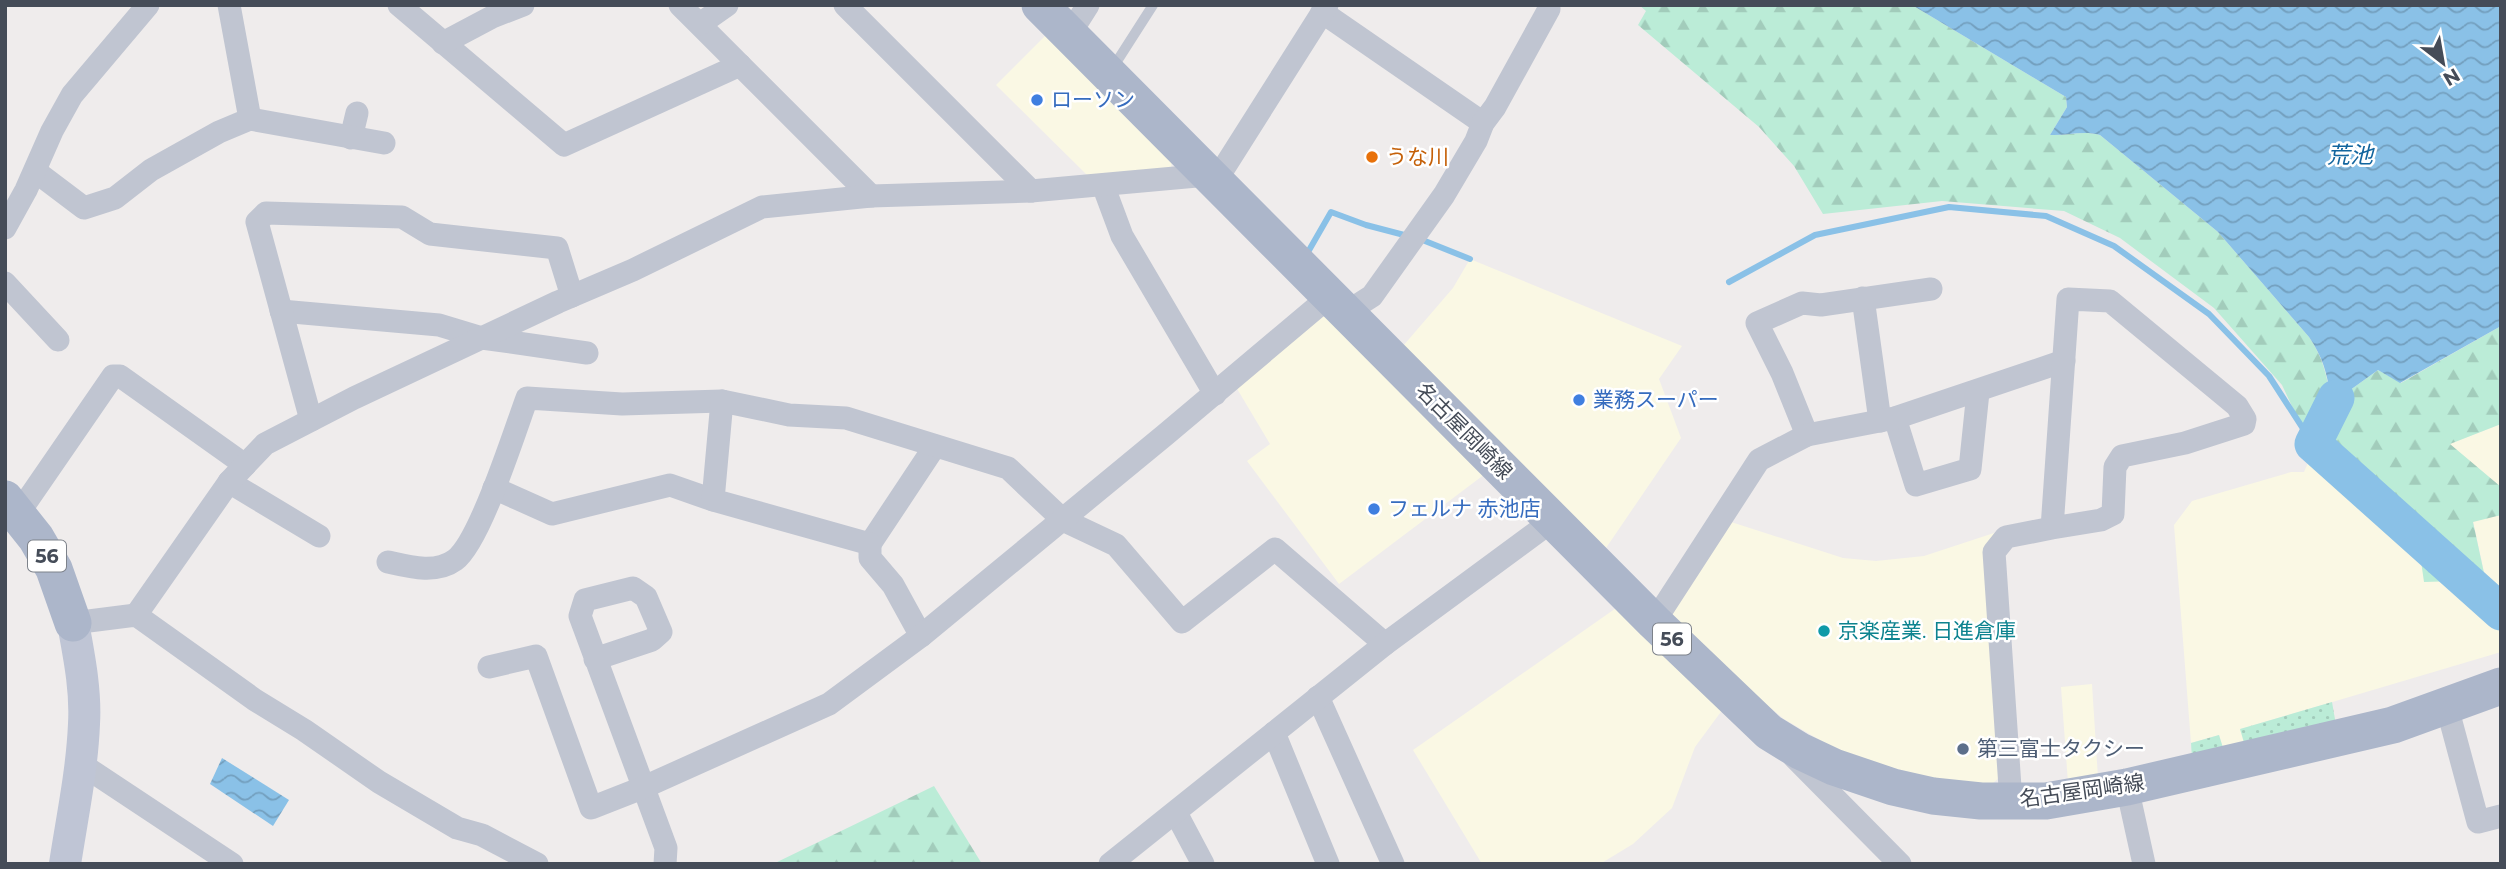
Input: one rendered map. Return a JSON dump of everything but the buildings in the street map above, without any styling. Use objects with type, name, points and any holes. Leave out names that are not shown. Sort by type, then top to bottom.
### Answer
[{"type":"main road","name":"名古屋岡崎線","points":[[1040,5],[1079,20],[1108,74],[1654,622],[1769,732],[1834,767],[1894,787],[1933,796],[2011,802],[2046,801],[2314,745],[2393,725],[2501,686]]},
{"type":"main road","name":"56","points":[[12,506],[36,538],[54,569],[73,622]]},
{"type":"street","points":[[5,228],[72,95],[148,5]]},
{"type":"street","points":[[229,5],[250,119]]},
{"type":"street","points":[[399,5],[564,145],[740,65]]},
{"type":"street","points":[[443,43],[489,11],[523,5]]},
{"type":"street","points":[[680,5],[871,196]]},
{"type":"street","points":[[700,24],[727,5]]},
{"type":"street","points":[[845,5],[1031,191]]},
{"type":"street","points":[[136,615],[229,482],[265,443],[762,207],[871,196],[1031,191],[1212,178],[1325,9],[1483,123]]},
{"type":"street","points":[[489,667],[536,656],[591,808],[829,704],[920,636],[1215,394],[1338,304],[1372,296],[1444,195],[1549,9]]},
{"type":"street","points":[[351,138],[358,113]]},
{"type":"street","points":[[35,171],[84,208],[115,198],[151,170],[219,132],[250,119],[384,143]]},
{"type":"street","points":[[1103,185],[1122,236],[1215,394]]},
{"type":"street","points":[[311,420],[257,222],[266,213],[402,217],[430,234],[557,247],[572,296]]},
{"type":"street","points":[[5,283],[58,340]]},
{"type":"street","points":[[1807,435],[1782,373],[1757,323],[1802,303],[1821,304],[1931,289]]},
{"type":"street","points":[[1863,298],[1888,420],[1916,485],[1970,469],[1978,392]]},
{"type":"street","points":[[2011,802],[1994,552],[2006,537],[2101,520],[2113,514],[2115,467],[2122,456],[2185,443],[2244,424],[2245,419],[2237,406],[2109,301],[2068,299],[2052,528]]},
{"type":"street","points":[[281,311],[439,325],[482,338],[587,354]]},
{"type":"street","points":[[1654,622],[1759,460],[1807,435],[1888,420],[2064,361]]},
{"type":"street","points":[[12,506],[113,376],[120,376],[245,465]]},
{"type":"street","points":[[388,562],[412,568],[439,568],[457,559],[474,533],[494,488],[527,398],[622,404],[722,401],[789,415],[846,418],[1008,468],[1063,520],[1116,545],[1182,622],[1275,549],[1385,644]]},
{"type":"street","points":[[713,500],[722,401]]},
{"type":"street","points":[[920,636],[893,585],[870,558],[870,544],[935,446]]},
{"type":"street","points":[[229,482],[318,536]]},
{"type":"street","points":[[494,488],[552,514],[670,485],[713,500],[870,544]]},
{"type":"street","points":[[1110,864],[1385,644],[1552,521]]},
{"type":"street","points":[[65,864],[84,723],[83,680],[73,622],[136,615],[379,782],[457,828],[482,835],[537,864]]},
{"type":"street","points":[[595,659],[666,848],[665,864]]},
{"type":"street","points":[[1318,696],[1393,864]]},
{"type":"street","points":[[2447,707],[2478,822],[2501,816]]},
{"type":"street","points":[[1769,732],[1900,864]]},
{"type":"street","points":[[1274,733],[1328,864]]},
{"type":"street","points":[[80,764],[232,864]]},
{"type":"street","points":[[2127,786],[2144,864]]},
{"type":"street","points":[[1176,813],[1203,864]]},
{"type":"lane","points":[[1108,74],[1153,5]]},
{"type":"shaded area","points":[[1048,33],[1172,157],[1171,170],[1089,177],[996,85]]},
{"type":"shaded area","points":[[1470,259],[1682,346],[1659,379],[1681,438],[1606,548],[1403,346],[1453,288]]},
{"type":"shaded area","points":[[1330,316],[1485,474],[1339,584],[1247,461],[1270,444],[1236,387],[1317,317]]},
{"type":"shaded area","points":[[2501,424],[2501,487],[2449,444]]},
{"type":"shaded area","points":[[2313,451],[2492,609],[2473,521],[2501,515],[2501,652],[2241,729],[2245,746],[2224,751],[2219,735],[2191,743],[2174,525],[2192,501],[2291,472],[2304,472]]},
{"type":"shaded area","points":[[1728,521],[1843,558],[1876,561],[1924,556],[2000,531],[2001,776],[1992,784],[1935,779],[1860,759],[1830,746],[1784,719],[1757,697],[1669,611]]},
{"type":"shaded area","points":[[1619,606],[1723,709],[1695,747],[1672,808],[1633,844],[1600,864],[1482,864],[1413,750]]},
{"type":"shaded area","points":[[2092,684],[2098,778],[2068,783],[2061,687]]},
{"type":"green space","points":[[1639,5],[1912,5],[2066,97],[2067,107],[2050,135],[2100,135],[2218,232],[2309,337],[2323,366],[2330,397],[2339,398],[2378,370],[2401,383],[2501,326],[2501,424],[2450,444],[2501,487],[2501,515],[2473,522],[2492,610],[2458,581],[2424,582],[2419,547],[2313,451],[2282,385],[2214,308],[2120,238],[2064,211],[1942,201],[1823,214],[1794,166],[1759,127],[1638,25],[1646,11]]},
{"type":"green space","points":[[2332,702],[2336,725],[2245,746],[2240,729]]},
{"type":"green space","points":[[2219,735],[2224,751],[2192,758],[2191,743]]},
{"type":"green space","points":[[934,786],[982,864],[773,864]]},
{"type":"water","name":"荒池","points":[[1912,5],[2501,5],[2501,326],[2400,383],[2378,370],[2339,398],[2330,397],[2324,366],[2309,337],[2218,232],[2100,135],[2050,135],[2067,107],[2066,97]]},
{"type":"water","points":[[222,758],[289,800],[273,826],[210,784]]},
{"type":"waterway","points":[[1729,282],[1815,235],[1949,207],[2046,216],[2114,246],[2209,314],[2269,376],[2313,444]]},
{"type":"waterway","points":[[1308,252],[1331,212],[1408,236]]},
{"type":"waterway","points":[[1420,239],[1470,259]]},
{"type":"waterway","points":[[2336,398],[2313,444],[2501,612]]},
{"type":"place","name":"ローソン","points":[[1037,100]]},
{"type":"place","name":"うな川","points":[[1372,157]]},
{"type":"place","name":"業務スーパー","points":[[1579,400]]},
{"type":"place","name":"フェルナ 赤池店","points":[[1374,509]]},
{"type":"place","name":"京楽産業. 日進倉庫","points":[[1824,631]]},
{"type":"place","name":"第三富士タクシー","points":[[1963,749]]}]
